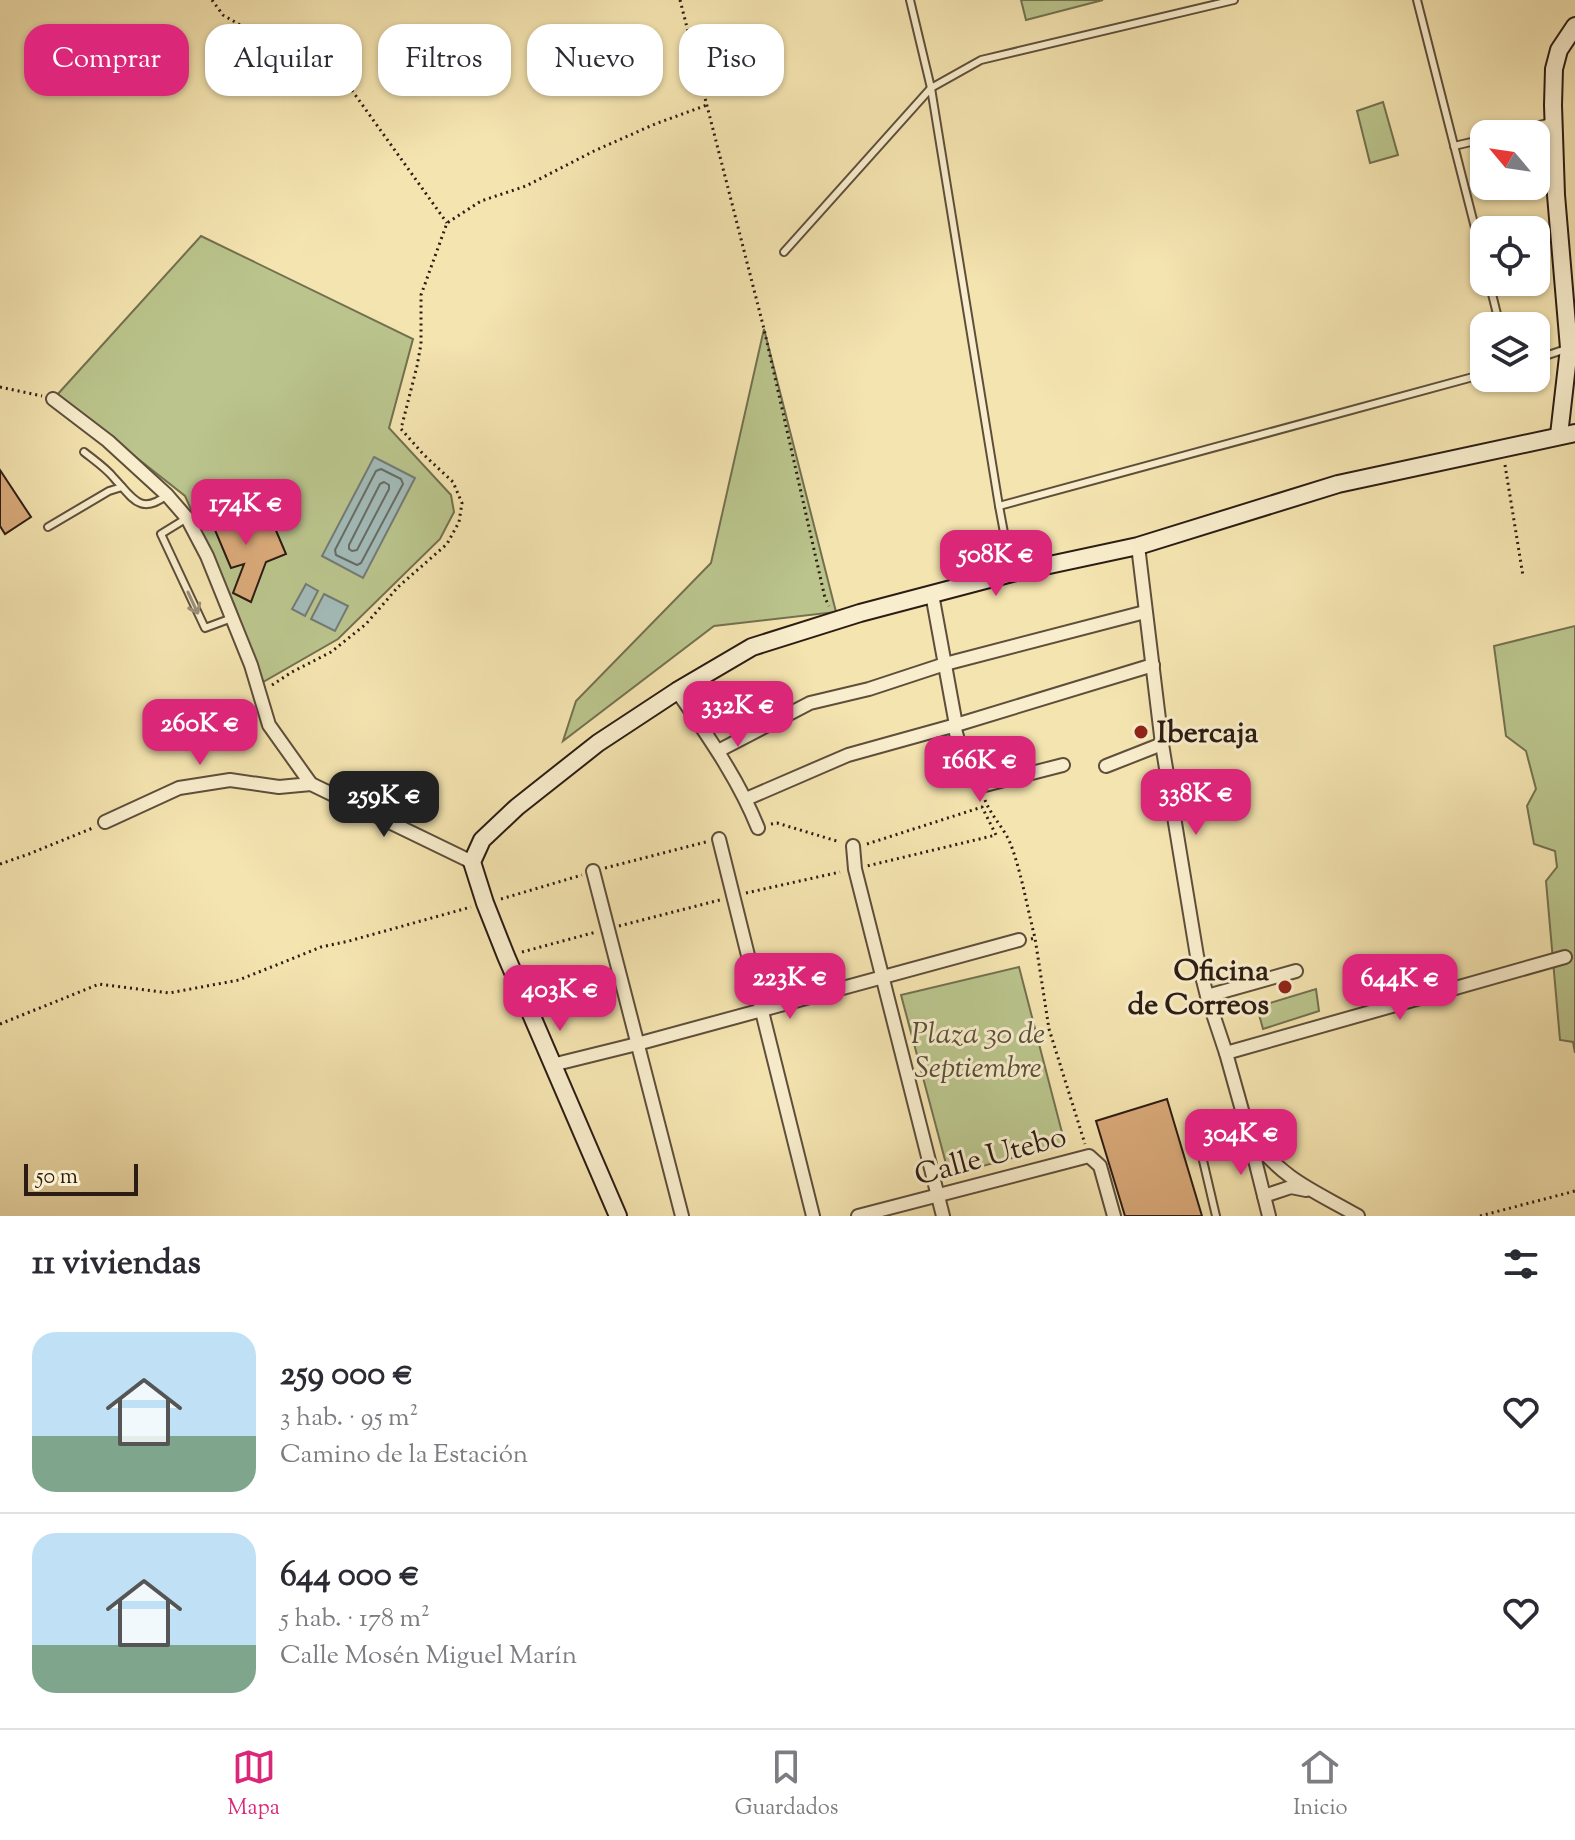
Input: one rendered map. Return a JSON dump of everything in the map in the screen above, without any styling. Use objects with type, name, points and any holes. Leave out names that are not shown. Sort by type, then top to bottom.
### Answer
[{"type":"street","points":[[618,1216],[485,903],[472,862],[482,840],[517,807],[598,743],[752,647],[837,620],[1012,573],[1138,546],[1338,484],[1567,434],[1569,348],[1556,195],[1554,69],[1559,50],[1575,26]]},
{"type":"street","points":[[53,399],[108,441],[167,495],[187,518],[207,556],[251,665],[269,725],[311,784],[472,862]]},
{"type":"street","points":[[1138,546],[1162,744],[1197,956],[1269,1216]]},
{"type":"street","points":[[932,594],[955,726],[968,775],[981,786],[1063,765]]},
{"type":"street","points":[[718,751],[810,703],[1145,612]]},
{"type":"street","points":[[746,799],[848,755],[955,726],[1153,665]]},
{"type":"street","points":[[677,691],[718,751],[746,799],[758,828]]},
{"type":"street","points":[[1106,766],[1162,744]]},
{"type":"street","points":[[105,822],[179,788],[230,780],[279,787],[311,784]]},
{"type":"street","points":[[719,839],[813,1216]]},
{"type":"street","points":[[853,846],[855,869],[943,1216]]},
{"type":"street","points":[[593,871],[682,1216]]},
{"type":"street","points":[[552,1065],[1019,940]]},
{"type":"street","points":[[1226,1053],[1565,957]]},
{"type":"street","points":[[1207,996],[1296,971]]},
{"type":"street","points":[[1247,1128],[1278,1168],[1313,1192],[1358,1216]]},
{"type":"street","points":[[1089,1156],[1100,1166],[1114,1216]]},
{"type":"street","name":"Calle Utebo","points":[[858,1216],[1089,1156]]},
{"type":"street","points":[[1264,1196],[1291,1187],[1313,1192]]},
{"type":"lane","points":[[910,0],[931,88],[1012,573]]},
{"type":"lane","points":[[784,252],[931,88],[981,60],[1234,0]]},
{"type":"lane","points":[[1417,0],[1472,216]]},
{"type":"lane","points":[[1454,146],[1470,142]]},
{"type":"lane","points":[[1550,354],[1569,348]]},
{"type":"lane","points":[[999,506],[1470,378]]},
{"type":"lane","points":[[84,452],[138,502],[150,505],[167,495]]},
{"type":"lane","points":[[48,527],[109,491],[122,487]]},
{"type":"lane","points":[[187,518],[161,534],[205,628],[232,618]]},
{"type":"lane","points":[[1201,1152],[1216,1216]]},
{"type":"path","points":[[212,0],[223,15],[351,89],[447,223]]},
{"type":"path","points":[[680,0],[764,329],[825,598],[837,620]]},
{"type":"path","points":[[259,693],[331,652],[366,624],[398,587],[447,544],[459,522],[462,503],[453,482],[401,429],[421,344],[421,295],[447,223],[481,201],[526,186],[594,151],[707,105]]},
{"type":"path","points":[[0,387],[53,399]]},
{"type":"path","points":[[1502,449],[1523,576]]},
{"type":"path","points":[[506,956],[735,896],[996,835],[982,807],[858,847],[777,823],[758,828]]},
{"type":"path","points":[[988,807],[1009,840],[1018,865],[1035,938],[1049,1029],[1089,1156]]},
{"type":"path","points":[[0,864],[105,822]]},
{"type":"path","points":[[0,1024],[99,984],[169,993],[239,980],[321,947],[719,839]]},
{"type":"path","points":[[1019,940],[1035,938]]},
{"type":"path","points":[[1480,1216],[1575,1191]]},
{"type":"green space","points":[[1021,0],[1103,0],[1026,20]]},
{"type":"green space","points":[[1383,102],[1398,155],[1370,163],[1357,111]]},
{"type":"green space","points":[[201,236],[413,339],[389,428],[451,495],[454,512],[440,539],[338,639],[263,682],[234,604],[185,496],[57,395]]},
{"type":"green space","points":[[764,329],[836,612],[714,626],[563,741],[576,701],[711,563]]},
{"type":"green space","points":[[1575,626],[1575,1053],[1573,1042],[1560,1040],[1546,881],[1557,867],[1555,851],[1534,844],[1527,806],[1536,789],[1526,751],[1506,736],[1494,646]]},
{"type":"green space","name":"Plaza 30 de Septiembre","points":[[1019,967],[1065,1144],[949,1175],[901,995]]},
{"type":"green space","points":[[1316,989],[1319,1011],[1263,1029],[1257,1007]]},
{"type":"water","points":[[374,457],[415,478],[363,578],[322,556]]},
{"type":"water","points":[[306,584],[318,591],[305,616],[292,609]]},
{"type":"water","points":[[324,594],[348,606],[335,631],[311,619]]},
{"type":"building","points":[[0,470],[31,517],[5,534],[0,526]]},
{"type":"building","points":[[211,507],[248,522],[269,514],[286,554],[266,562],[251,602],[233,593],[244,564],[231,568],[215,530],[204,526]]},
{"type":"building","points":[[1167,1099],[1202,1216],[1125,1216],[1096,1121]]},
{"type":"place","name":"Ibercaja","points":[[1141,732]]},
{"type":"place","name":"Oficina de Correos","points":[[1285,987]]}]
